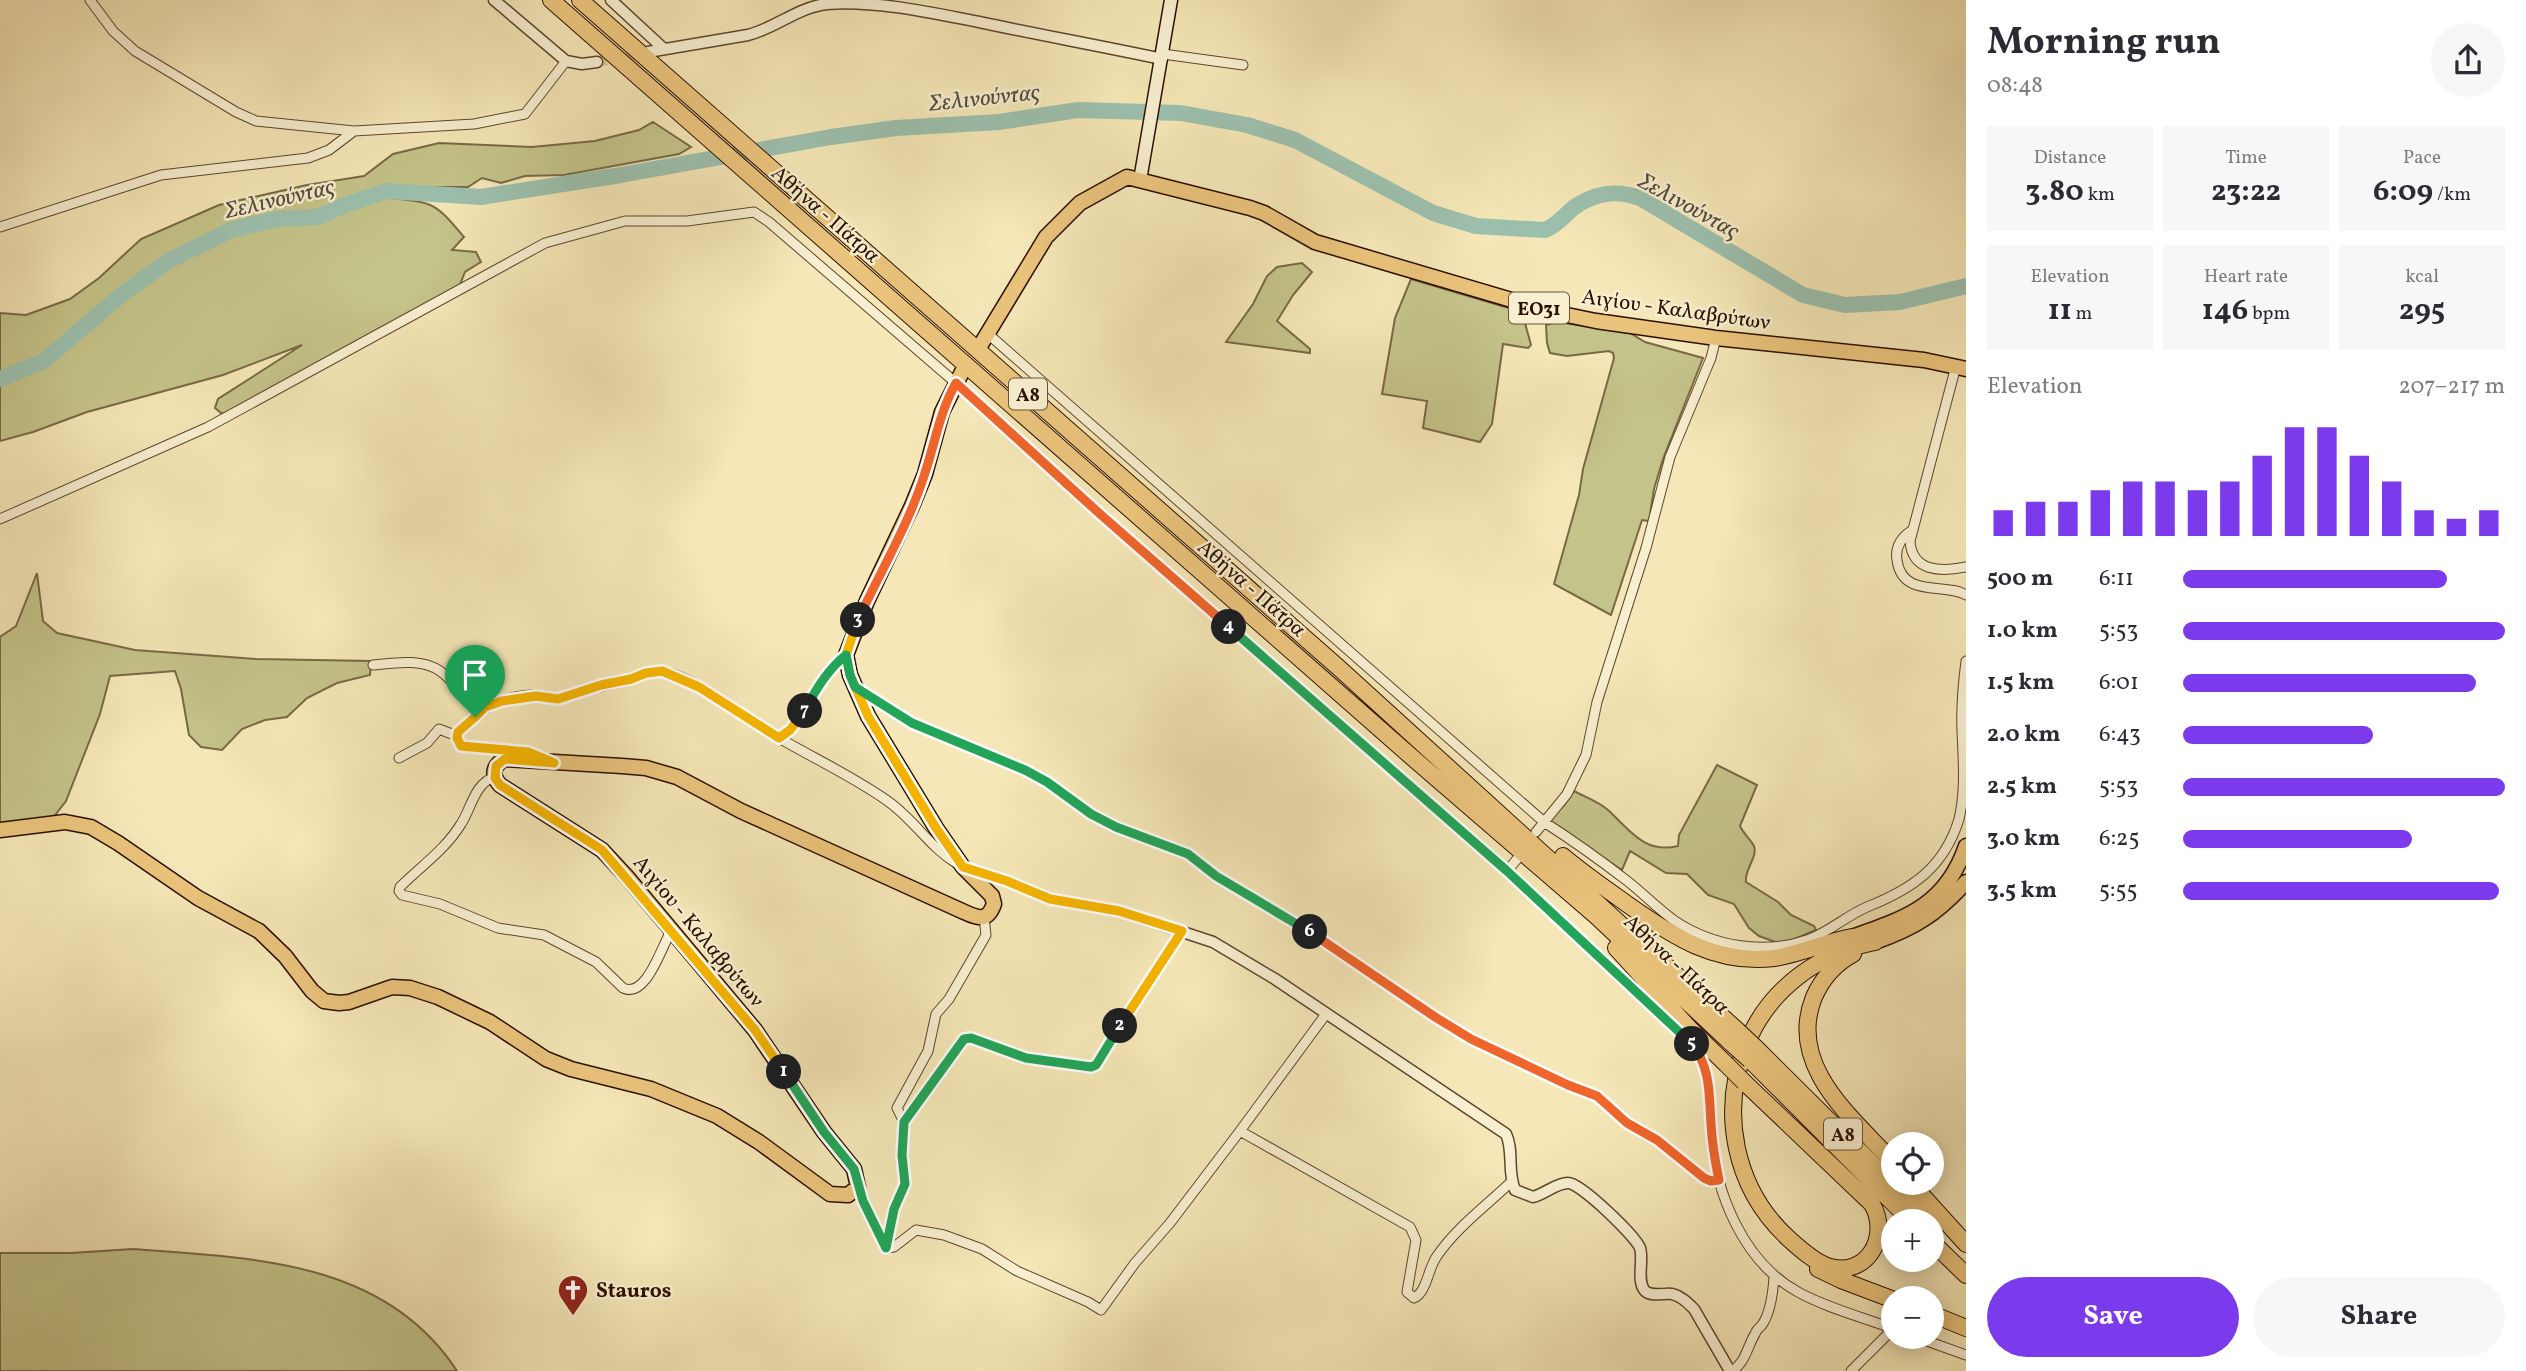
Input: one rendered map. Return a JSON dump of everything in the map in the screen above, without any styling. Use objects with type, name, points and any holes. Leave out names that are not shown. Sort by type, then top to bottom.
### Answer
[{"type":"highway","name":"Αθήνα - Πάτρα","points":[[551,0],[1734,1037],[1917,1209]]},
{"type":"highway","name":"Αθήνα - Πάτρα","points":[[580,0],[1339,668],[1500,813],[1734,1037]]},
{"type":"highway","points":[[1500,813],[1533,832],[1577,868],[1667,932],[1699,949],[1735,958],[1772,958],[1852,937]]},
{"type":"highway","points":[[1596,916],[1615,947],[1690,1029],[1725,1063],[1744,1082],[1872,1205],[1880,1221],[1879,1239],[1870,1255],[1846,1268],[1828,1266],[1796,1245],[1775,1224],[1754,1195],[1741,1164],[1733,1130],[1732,1107],[1735,1083],[1746,1045],[1771,1003],[1796,978],[1825,958],[1857,945],[1875,942]]},
{"type":"highway","points":[[1852,937],[1811,958],[1789,974],[1769,993],[1752,1016],[1732,1065],[1725,1103],[1726,1128],[1734,1166],[1745,1192],[1761,1217],[1781,1240],[1804,1260],[1829,1275],[1881,1295]]},
{"type":"highway","points":[[1875,942],[1839,963],[1822,981],[1808,1015],[1807,1039],[1812,1063],[1824,1084],[1881,1148]]},
{"type":"highway","name":"Αθήνα - Πάτρα","points":[[1753,1054],[1900,1209]]},
{"type":"highway","points":[[1923,1195],[1966,1244]]},
{"type":"highway","name":"Αθήνα - Πάτρα","points":[[1944,1235],[1966,1256]]},
{"type":"highway","points":[[1944,1253],[1966,1275]]},
{"type":"highway","points":[[1944,1319],[1966,1328]]},
{"type":"main road","points":[[1140,180],[1171,0]]},
{"type":"main road","name":"Αιγίου - Καλαβρύτων","points":[[984,340],[1046,237],[1080,202],[1121,178],[1140,180],[1264,212],[1315,242],[1552,312],[1716,338],[1924,360],[1961,368]]},
{"type":"main road","points":[[495,778],[496,766],[505,759],[646,768],[677,777],[784,831],[969,914],[984,917],[989,914],[994,904],[992,896],[963,867],[936,828],[868,716],[850,675],[846,655],[862,611],[912,506],[925,474],[942,411],[959,378]]},
{"type":"main road","name":"Αιγίου - Καλαβρύτων","points":[[495,778],[500,785],[602,850],[761,1037],[824,1132],[854,1169],[858,1187]]},
{"type":"main road","points":[[0,830],[65,822],[91,827],[198,898],[259,931],[285,956],[312,992],[324,1001],[349,1002],[392,987],[410,988],[438,997],[490,1022],[546,1059],[571,1069],[651,1089],[717,1116],[760,1142],[830,1194],[848,1195],[858,1187]]},
{"type":"main road","points":[[1852,937],[1906,918],[1933,899],[1954,874],[1966,846]]},
{"type":"main road","points":[[1875,942],[1927,920],[1966,882]]},
{"type":"street","points":[[90,0],[113,31],[135,51],[236,112],[256,121],[354,131],[474,124],[525,114],[566,61]]},
{"type":"street","points":[[494,0],[566,61],[575,64],[597,62]]},
{"type":"street","points":[[611,0],[664,48]]},
{"type":"street","points":[[648,52],[762,32],[805,9],[844,3],[946,16],[1163,56],[1243,65]]},
{"type":"street","points":[[0,227],[160,175],[308,158],[329,150],[354,131]]},
{"type":"street","points":[[0,519],[208,427],[545,243],[625,221],[697,220],[754,212],[959,378],[1100,514],[1507,871],[1690,1041],[1702,1056],[1709,1083],[1712,1143],[1719,1180],[1745,1240],[1774,1277],[1798,1293],[1881,1324]]},
{"type":"street","points":[[1536,832],[1567,794],[1586,755],[1597,702],[1646,548],[1670,457],[1711,358],[1716,338]]},
{"type":"street","points":[[984,340],[1254,567],[1544,822],[1614,871],[1678,922],[1724,943],[1772,948],[1806,940],[1908,889],[1935,865],[1959,819],[1965,788],[1962,728],[1966,661]]},
{"type":"street","points":[[1961,368],[1911,531],[1910,549],[1925,567],[1944,570],[1966,567]]},
{"type":"street","points":[[1911,531],[1903,538],[1896,555],[1905,577],[1922,587],[1941,591],[1956,590],[1966,595]]},
{"type":"street","points":[[1247,582],[1254,567]]},
{"type":"street","points":[[1229,627],[1235,614]]},
{"type":"street","points":[[779,738],[799,721],[818,686],[846,655]]},
{"type":"street","points":[[373,665],[410,663],[429,666],[440,671],[479,712]]},
{"type":"street","points":[[457,736],[485,707],[502,701],[536,696],[558,699],[601,685],[662,671],[699,687],[779,738],[889,802],[943,855],[963,867],[1050,899],[1119,911],[1182,931],[1209,940],[1241,957],[1506,1133],[1509,1140],[1511,1182],[1515,1190],[1533,1198],[1569,1183],[1578,1185],[1590,1194],[1637,1243],[1646,1292],[1670,1294],[1686,1301],[1694,1309],[1731,1371],[1738,1367],[1746,1356],[1756,1331],[1762,1325],[1771,1303],[1774,1277]]},
{"type":"street","points":[[855,687],[912,723],[1025,770],[1047,782],[1091,814],[1116,827],[1188,854],[1216,876],[1312,933],[1435,1017],[1471,1039],[1597,1096],[1627,1123],[1657,1140],[1704,1178],[1719,1180]]},
{"type":"street","points":[[400,758],[427,743],[439,729],[457,736],[461,746],[528,752],[554,763]]},
{"type":"street","points":[[495,778],[488,779],[480,786],[462,823],[449,841],[400,887],[402,895],[440,904],[498,929],[544,935],[596,962],[622,988],[628,990],[635,990],[644,983],[671,931]]},
{"type":"street","points":[[1507,871],[1518,858]]},
{"type":"street","points":[[886,1248],[894,1209],[905,1184],[902,1147],[904,1122],[897,1108],[928,1051],[936,1014],[949,999],[986,935],[984,917]]},
{"type":"street","points":[[904,1122],[967,1037],[1026,1058],[1083,1067],[1096,1065],[1182,931]]},
{"type":"street","points":[[886,1248],[891,1249],[916,1230],[944,1235],[993,1254],[1017,1271],[1101,1310],[1240,1131],[1326,1014]]},
{"type":"street","points":[[1240,1131],[1410,1227],[1416,1240],[1407,1292],[1414,1298],[1421,1293],[1440,1251],[1465,1223],[1511,1182]]},
{"type":"street","points":[[858,1187],[886,1248]]},
{"type":"street","points":[[1851,1371],[1881,1341]]},
{"type":"street","points":[[1944,1347],[1966,1355]]},
{"type":"shaded area","points":[[653,122],[691,147],[679,154],[564,175],[525,176],[501,183],[482,178],[468,187],[393,187],[391,198],[417,201],[440,211],[464,237],[452,250],[476,252],[481,262],[465,272],[459,287],[227,414],[215,408],[218,399],[302,345],[223,375],[87,412],[0,441],[0,313],[26,315],[70,299],[99,278],[141,239],[219,205],[307,185],[364,176],[393,154],[439,143],[532,147],[595,141],[639,130]]},
{"type":"shaded area","points":[[1302,263],[1312,272],[1277,321],[1310,349],[1310,353],[1226,342],[1253,304],[1267,276],[1277,267]]},
{"type":"shaded area","points":[[1411,279],[1522,312],[1531,345],[1528,348],[1503,344],[1492,424],[1480,442],[1423,428],[1427,401],[1382,394],[1395,318]]},
{"type":"shaded area","points":[[1558,322],[1630,333],[1645,342],[1703,358],[1663,459],[1654,489],[1649,521],[1642,520],[1611,615],[1554,584],[1614,358],[1609,351],[1567,356],[1550,353],[1546,325]]},
{"type":"shaded area","points":[[37,573],[43,621],[57,633],[135,650],[257,659],[371,661],[370,675],[337,683],[307,698],[287,717],[265,720],[242,729],[222,750],[201,747],[189,735],[175,671],[110,676],[100,714],[66,801],[52,819],[0,826],[0,637],[16,626]]},
{"type":"shaded area","points":[[1717,765],[1757,785],[1740,826],[1755,850],[1746,882],[1778,902],[1791,915],[1814,926],[1816,930],[1778,943],[1759,936],[1749,928],[1734,904],[1708,895],[1687,874],[1666,873],[1630,851],[1622,870],[1548,821],[1574,791],[1604,807],[1647,843],[1666,848],[1678,846],[1679,835]]},
{"type":"shaded area","points":[[133,1249],[269,1262],[313,1272],[354,1286],[393,1306],[427,1334],[457,1371],[0,1371],[0,1253],[71,1253]]},
{"type":"waterway","name":"Σελινούντας","points":[[0,379],[44,361],[120,296],[168,261],[231,230],[277,219],[318,217],[386,191],[481,197],[831,137],[896,128],[999,122],[1078,110],[1181,113],[1247,125],[1295,140],[1433,213],[1476,226],[1545,230],[1576,206],[1592,198],[1615,193],[1632,195],[1803,295],[1845,305],[1900,302],[1966,286]]},
{"type":"tunnel","points":[[597,62],[645,53]]},
{"type":"place","name":"Stauros","points":[[573,1317]]},
{"type":"route","points":[[475,717],[458,732],[457,738],[461,746],[528,752],[554,763],[505,759],[496,766],[494,774],[500,785],[602,850],[755,1030],[824,1132],[854,1169],[863,1201],[886,1248],[894,1209],[905,1184],[902,1155],[904,1122],[964,1039],[971,1038],[1026,1058],[1083,1067],[1096,1065],[1182,931],[1119,911],[1063,903],[963,867],[868,716],[850,675],[846,655],[853,632],[912,506],[925,474],[942,411],[956,383],[1100,514],[1507,871],[1690,1041],[1702,1056],[1709,1083],[1712,1143],[1719,1180],[1704,1178],[1657,1140],[1627,1123],[1597,1096],[1471,1039],[1435,1017],[1312,933],[1216,876],[1188,854],[1116,827],[1091,814],[1047,782],[1025,770],[912,723],[869,695],[855,687],[850,675],[846,659],[846,655],[818,686],[799,721],[779,738],[699,687],[662,671],[653,671],[558,699],[536,696],[502,701],[485,707],[475,717]]}]
